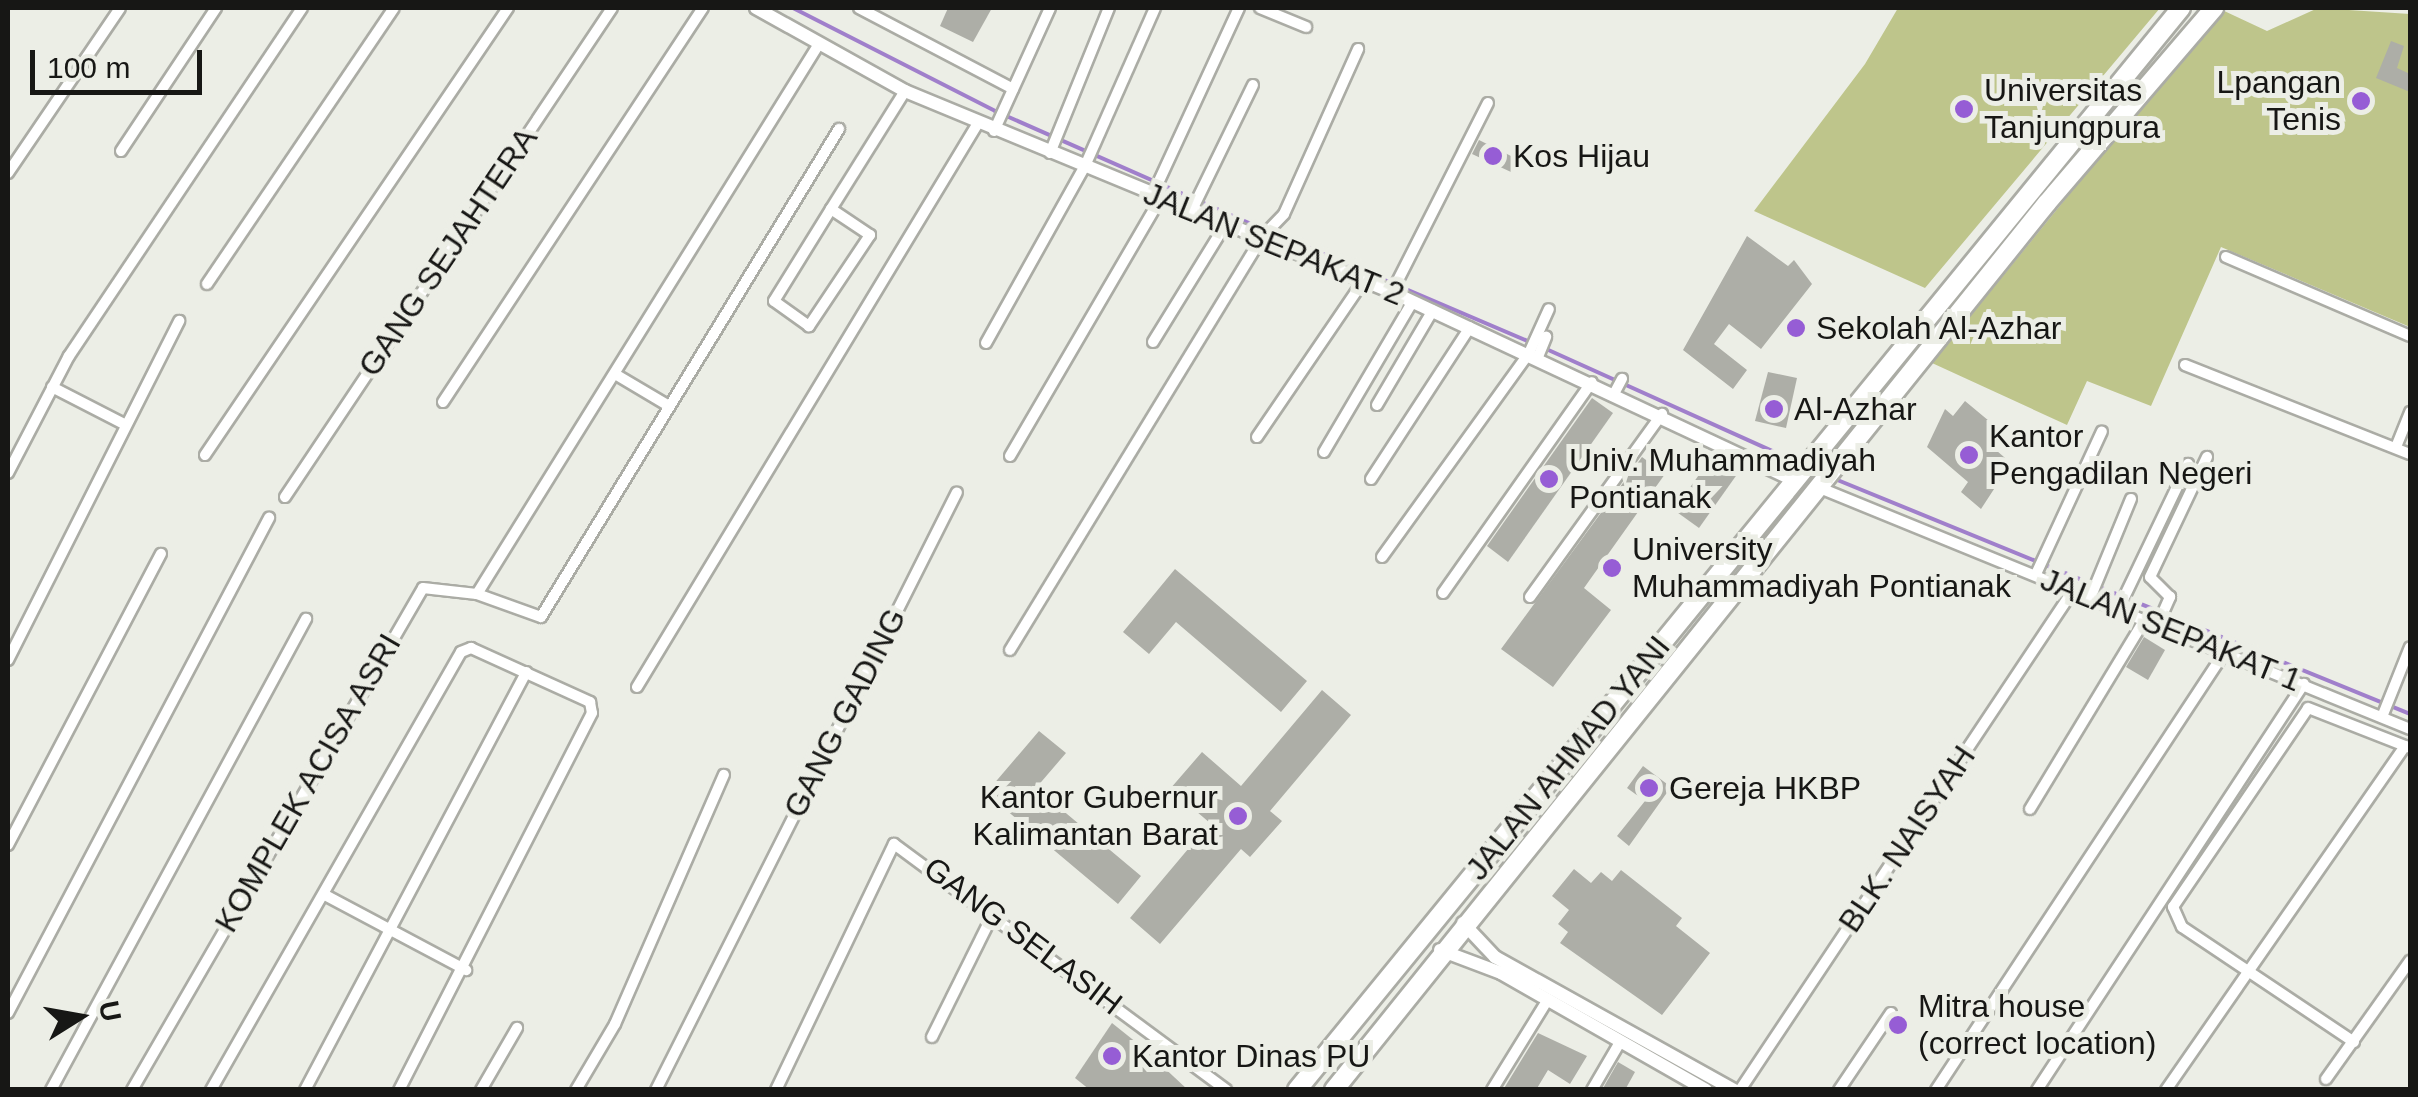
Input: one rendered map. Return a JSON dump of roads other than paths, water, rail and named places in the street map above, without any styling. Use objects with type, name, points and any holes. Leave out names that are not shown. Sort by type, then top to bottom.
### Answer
[{"type":"highway","name":"JALAN AHMAD YANI","points":[[1297,1090],[2180,8]]},
{"type":"highway","name":"JALAN AHMAD YANI","points":[[1334,1090],[1440,950],[2214,8]]},
{"type":"highway","points":[[1736,550],[1755,565]]},
{"type":"street","points":[[8,173],[120,8]]},
{"type":"street","points":[[121,151],[216,8]]},
{"type":"street","points":[[8,473],[52,387],[302,8]]},
{"type":"street","points":[[208,284],[394,8]]},
{"type":"street","points":[[206,454],[508,8]]},
{"type":"street","name":"GANG SEJAHTERA","points":[[285,497],[612,8]]},
{"type":"street","points":[[443,402],[703,8]]},
{"type":"street","name":"JALAN SEPAKAT 2","points":[[756,8],[905,91],[978,123],[1000,121],[1050,148],[1156,193],[1195,204],[1226,224],[1265,234],[1470,327],[1538,346],[1592,382],[1618,387],[1662,414],[1796,476]]},
{"type":"street","points":[[859,8],[1013,89]]},
{"type":"street","points":[[1000,121],[1050,8]]},
{"type":"street","points":[[1050,148],[1054,129],[1109,8]]},
{"type":"street","points":[[986,342],[1086,162],[1155,8]]},
{"type":"street","points":[[1010,456],[1156,193],[1160,175],[1240,8]]},
{"type":"street","points":[[1260,8],[1306,27]]},
{"type":"street","points":[[478,594],[819,44]]},
{"type":"street","points":[[1010,650],[1265,234],[1278,220],[1358,49]]},
{"type":"street","points":[[1195,204],[1253,85]]},
{"type":"street","points":[[831,208],[868,231],[869,241],[810,326],[774,301],[831,208],[905,91]]},
{"type":"street","points":[[1393,290],[1488,103]]},
{"type":"street","points":[[637,687],[978,123]]},
{"type":"street","points":[[614,374],[669,406],[839,128]]},
{"type":"street","points":[[1153,342],[1226,224]]},
{"type":"street","points":[[2226,257],[2410,336]]},
{"type":"street","points":[[1256,437],[1364,280]]},
{"type":"street","points":[[1324,452],[1413,301]]},
{"type":"street","points":[[1382,558],[1538,346],[1550,309]]},
{"type":"street","points":[[1377,405],[1433,310]]},
{"type":"street","points":[[8,660],[124,424],[179,322]]},
{"type":"street","points":[[1370,479],[1470,327]]},
{"type":"street","points":[[2185,364],[2410,454]]},
{"type":"street","points":[[1443,593],[1592,382]]},
{"type":"street","points":[[52,387],[124,424]]},
{"type":"street","name":"KOMPLEK ACISA ASRI","points":[[132,1090],[423,588],[478,594],[540,616],[669,406]]},
{"type":"street","points":[[2396,447],[2410,412]]},
{"type":"street","points":[[1530,597],[1662,414]]},
{"type":"street","points":[[2038,571],[2102,431]]},
{"type":"street","points":[[2162,615],[2169,594],[2150,577],[2207,457]]},
{"type":"street","points":[[2123,598],[2188,464]]},
{"type":"street","name":"JALAN SEPAKAT 1","points":[[1825,481],[2074,590],[2123,598],[2145,619],[2162,615],[2226,650],[2384,713],[2410,729]]},
{"type":"street","name":"GANG GADING","points":[[656,1090],[957,492]]},
{"type":"street","points":[[2093,592],[2131,498]]},
{"type":"street","points":[[8,1013],[269,518]]},
{"type":"street","points":[[8,845],[161,554]]},
{"type":"street","name":"BLK. NAISYAH","points":[[1737,1090],[2074,590]]},
{"type":"street","points":[[51,1090],[306,619]]},
{"type":"street","points":[[2030,809],[2145,619]]},
{"type":"street","points":[[2384,713],[2410,647]]},
{"type":"street","points":[[212,1090],[461,652],[470,648],[590,702],[592,713],[466,970],[398,1090]]},
{"type":"street","points":[[1936,1090],[2226,650]]},
{"type":"street","points":[[305,1090],[394,932],[526,672]]},
{"type":"street","points":[[2037,1090],[2304,684]]},
{"type":"street","points":[[2166,1090],[2247,971],[2408,747],[2319,707],[2299,718],[2173,907],[2182,927],[2247,971],[2354,1042]]},
{"type":"street","points":[[576,1090],[615,1024],[724,775]]},
{"type":"street","name":"GANG SELASIH","points":[[776,1090],[889,846],[901,844],[1226,1090]]},
{"type":"street","points":[[325,896],[466,970]]},
{"type":"street","points":[[932,1037],[994,912]]},
{"type":"street","points":[[1463,923],[1495,957],[1536,987],[1548,1001],[1686,1085],[1706,1090]]},
{"type":"street","points":[[1440,950],[1468,956],[1536,987],[1737,1090]]},
{"type":"street","points":[[2326,1078],[2410,961]]},
{"type":"street","points":[[1492,1090],[1548,1001]]},
{"type":"street","points":[[1839,1090],[1891,1014]]},
{"type":"street","points":[[481,1090],[516,1028]]},
{"type":"street","points":[[1592,1090],[1620,1042]]},
{"type":"waterway","points":[[793,8],[995,111],[1263,229]]},
{"type":"waterway","points":[[1272,232],[1530,342]]},
{"type":"waterway","points":[[1544,348],[1799,463]]},
{"type":"waterway","points":[[1835,479],[2410,714]]},
{"type":"place","name":"Lpangan Tenis","points":[[2361,101]]},
{"type":"place","name":"Universitas Tanjungpura","points":[[1964,109]]},
{"type":"place","name":"Kos Hijau","points":[[1493,156]]},
{"type":"place","name":"Sekolah Al-Azhar","points":[[1796,328]]},
{"type":"place","name":"Al-Azhar","points":[[1774,409]]},
{"type":"place","name":"Kantor Pengadilan Negeri","points":[[1969,455]]},
{"type":"place","name":"Univ. Muhammadiyah Pontianak","points":[[1549,479]]},
{"type":"place","name":"University Muhammadiyah Pontianak","points":[[1612,568]]},
{"type":"place","name":"Gereja HKBP","points":[[1649,788]]},
{"type":"place","name":"Kantor Gubernur Kalimantan Barat","points":[[1238,816]]},
{"type":"place","name":"Mitra house (correct location)","points":[[1898,1025]]},
{"type":"place","name":"Kantor Dinas PU","points":[[1112,1056]]}]
